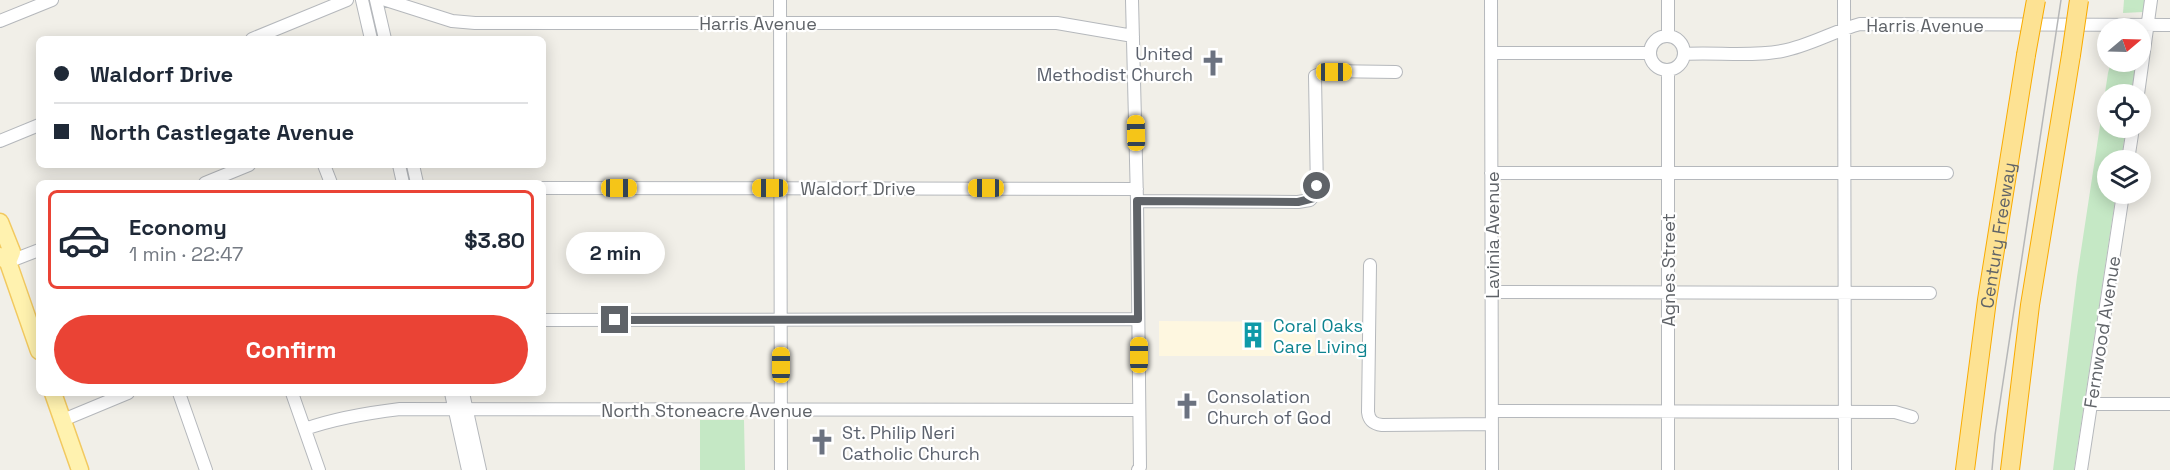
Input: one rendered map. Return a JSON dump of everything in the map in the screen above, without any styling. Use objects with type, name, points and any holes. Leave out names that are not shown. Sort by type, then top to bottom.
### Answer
[{"type":"highway","name":"Century Freeway","points":[[1965,470],[1987,300],[2036,0]]},
{"type":"highway","points":[[2010,470],[2030,305],[2079,0]]},
{"type":"main road","points":[[0,222],[12,252],[4,259],[36,343]]},
{"type":"main road","points":[[54,396],[80,470]]},
{"type":"street","points":[[1,18],[52,0]]},
{"type":"street","points":[[259,36],[347,0]]},
{"type":"street","points":[[362,0],[370,36]]},
{"type":"street","points":[[376,0],[384,36]]},
{"type":"street","name":"Harris Avenue","points":[[386,0],[464,23],[1057,23],[1133,36]]},
{"type":"street","points":[[780,0],[781,470]]},
{"type":"street","points":[[1132,0],[1140,469]]},
{"type":"street","name":"Lavinia Avenue","points":[[1491,0],[1492,470]]},
{"type":"street","points":[[1668,0],[1668,36]]},
{"type":"street","points":[[1844,0],[1845,470]]},
{"type":"street","points":[[2149,18],[2151,0]]},
{"type":"street","name":"Harris Avenue","points":[[1684,54],[1785,51],[1860,24],[2097,25]]},
{"type":"street","name":"Harris Avenue","points":[[2151,25],[2170,25]]},
{"type":"street","points":[[1668,36],[1681,44],[1684,54],[1677,67],[1668,70],[1658,68],[1650,53],[1654,43],[1668,36]]},
{"type":"street","points":[[1491,53],[1650,53]]},
{"type":"street","name":"Agnes Street","points":[[1668,70],[1668,470]]},
{"type":"street","name":"Waldorf Drive","points":[[546,188],[781,188],[1137,195],[1298,202],[1314,198],[1317,192],[1314,80],[1318,74],[1326,71],[1396,72]]},
{"type":"street","points":[[0,141],[36,126]]},
{"type":"street","points":[[216,180],[242,168]]},
{"type":"street","points":[[1491,173],[1947,173]]},
{"type":"street","name":"Fernwood Avenue","points":[[2081,470],[2121,204]]},
{"type":"street","points":[[4,259],[36,251]]},
{"type":"street","points":[[1370,265],[1368,412],[1372,422],[1382,425],[1492,424]]},
{"type":"street","points":[[1492,292],[1930,293]]},
{"type":"street","points":[[546,320],[1138,319]]},
{"type":"street","points":[[63,420],[121,396]]},
{"type":"street","points":[[180,396],[206,470]]},
{"type":"street","points":[[293,396],[319,470]]},
{"type":"street","points":[[453,396],[461,410],[480,470]]},
{"type":"street","points":[[463,396],[461,410],[468,470]]},
{"type":"street","points":[[2091,404],[2170,404]]},
{"type":"street","name":"North Stoneacre Avenue","points":[[305,429],[331,420],[399,409],[1139,411]]},
{"type":"street","points":[[1492,411],[1896,412],[1912,417]]},
{"type":"shaded area","name":"Coral Oaks Care Living","points":[[1159,321],[1315,322],[1315,356],[1159,356]]},
{"type":"green space","points":[[2124,0],[2146,0],[2143,12],[2123,13]]},
{"type":"green space","points":[[2134,72],[2133,84],[2106,84],[2108,73]]},
{"type":"green space","points":[[2098,138],[2124,138],[2123,150],[2097,150],[2097,204],[2114,204],[2074,470],[2053,470],[2077,277]]},
{"type":"green space","points":[[700,420],[744,420],[745,470],[700,470]]},
{"type":"tram line","points":[[1992,470],[1995,435],[2061,0]]},
{"type":"place","name":"United Methodist Church","points":[[1213,63]]},
{"type":"place","name":"Coral Oaks Care Living","points":[[1253,335]]},
{"type":"place","name":"Consolation Church of God","points":[[1187,406]]},
{"type":"place","name":"St. Philip Neri Catholic Church","points":[[822,442]]},
{"type":"route","points":[[615,320],[1138,319],[1137,201],[1298,202],[1314,198],[1317,186]]}]
